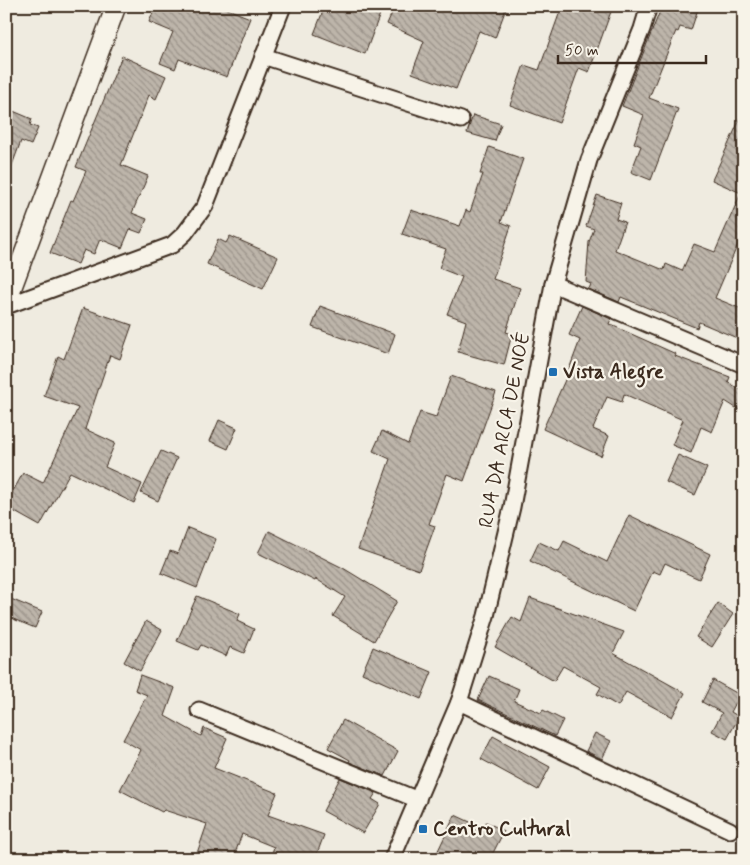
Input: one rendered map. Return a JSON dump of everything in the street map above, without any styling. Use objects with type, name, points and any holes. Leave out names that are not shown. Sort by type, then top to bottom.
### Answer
[{"type":"street","points":[[6,305],[116,6]]},
{"type":"street","points":[[6,305],[172,245],[185,233],[205,206],[283,6]]},
{"type":"street","name":"RUA DA ARCA DE NOÉ","points":[[392,859],[459,702],[486,616],[512,507],[553,284],[589,160],[642,30],[649,6]]},
{"type":"street","points":[[263,56],[461,120]]},
{"type":"street","points":[[553,284],[744,365]]},
{"type":"street","points":[[459,702],[730,830]]},
{"type":"street","points":[[199,710],[418,800]]},
{"type":"building","points":[[156,6],[220,6],[250,18],[227,77],[179,59],[175,69],[160,63],[173,32],[149,22]]},
{"type":"building","points":[[325,6],[383,6],[365,54],[314,34]]},
{"type":"building","points":[[395,6],[507,6],[495,38],[479,31],[456,89],[412,73],[424,41],[387,24]]},
{"type":"building","points":[[562,6],[613,6],[589,72],[579,68],[559,123],[510,105],[524,65],[539,70]]},
{"type":"building","points":[[662,6],[699,6],[691,30],[680,27],[678,32],[676,31],[649,98],[678,109],[651,180],[631,172],[641,146],[634,143],[644,115],[622,106]]},
{"type":"building","points":[[122,56],[166,76],[156,99],[149,95],[121,165],[148,176],[132,213],[147,219],[141,233],[130,229],[122,248],[100,239],[94,254],[84,250],[78,264],[50,253],[71,200],[73,201],[86,171],[76,167]]},
{"type":"building","points":[[6,108],[32,119],[30,125],[38,128],[31,145],[21,141],[8,176],[6,175]]},
{"type":"building","points":[[744,110],[744,230],[715,298],[744,310],[744,341],[699,322],[697,328],[621,297],[619,302],[589,289],[591,284],[586,282],[589,242],[594,229],[586,226],[597,195],[621,203],[616,219],[625,222],[615,250],[664,270],[666,264],[682,271],[694,244],[715,252],[741,193],[712,180]]},
{"type":"building","points":[[473,115],[501,124],[495,141],[467,133]]},
{"type":"building","points":[[489,147],[523,159],[501,222],[511,226],[493,279],[520,288],[506,332],[512,334],[504,365],[458,352],[466,321],[447,314],[462,277],[439,268],[446,249],[402,234],[411,210],[460,226],[466,210],[470,212],[483,174],[480,174]]},
{"type":"building","points":[[230,236],[278,257],[263,289],[207,264],[218,239],[226,243]]},
{"type":"building","points":[[320,306],[395,334],[388,354],[312,327]]},
{"type":"building","points":[[582,306],[611,319],[609,324],[676,354],[675,356],[730,377],[728,382],[744,392],[744,413],[725,401],[712,432],[701,427],[691,453],[672,445],[683,420],[624,394],[622,402],[607,397],[593,429],[609,436],[601,456],[543,429],[565,380],[580,340],[569,335]]},
{"type":"building","points":[[83,308],[132,325],[120,359],[110,355],[85,429],[115,443],[105,467],[142,484],[134,503],[70,472],[40,526],[6,507],[6,504],[23,473],[43,483],[78,408],[44,396],[58,356],[64,359]]},
{"type":"building","points":[[451,376],[496,392],[464,481],[447,474],[429,524],[435,526],[419,570],[358,549],[390,459],[373,451],[382,431],[408,444],[420,412],[436,417]]},
{"type":"building","points":[[219,420],[237,428],[228,449],[210,441]]},
{"type":"building","points":[[161,451],[177,458],[158,501],[141,493]]},
{"type":"building","points":[[678,455],[707,468],[695,495],[666,482]]},
{"type":"building","points":[[629,515],[710,554],[699,579],[665,563],[660,574],[653,571],[634,611],[530,561],[539,542],[559,551],[564,541],[607,562]]},
{"type":"building","points":[[188,528],[216,539],[197,588],[161,573],[170,551],[178,554]]},
{"type":"building","points":[[269,531],[343,568],[397,601],[374,641],[333,616],[345,597],[316,579],[315,581],[258,553]]},
{"type":"building","points":[[197,596],[240,614],[237,621],[254,629],[244,653],[230,647],[226,656],[201,645],[198,650],[177,641]]},
{"type":"building","points":[[6,597],[42,612],[35,628],[6,616]]},
{"type":"building","points":[[530,598],[624,632],[613,653],[685,693],[672,717],[626,692],[618,706],[597,694],[601,687],[563,666],[554,681],[495,647],[512,617],[521,622]]},
{"type":"building","points":[[718,603],[733,614],[712,647],[696,637]]},
{"type":"building","points":[[146,621],[162,630],[140,671],[124,662]]},
{"type":"building","points":[[373,647],[432,672],[421,699],[362,673]]},
{"type":"building","points":[[140,675],[175,688],[165,716],[201,736],[204,728],[227,738],[214,768],[277,793],[268,815],[324,835],[315,859],[270,859],[274,847],[242,834],[233,859],[195,859],[207,824],[164,810],[162,812],[120,790],[141,750],[123,740],[147,695],[135,690]]},
{"type":"building","points":[[489,676],[519,689],[514,701],[541,713],[543,710],[563,720],[555,736],[478,700]]},
{"type":"building","points":[[713,680],[740,695],[731,712],[739,717],[727,739],[712,731],[722,713],[702,702]]},
{"type":"building","points":[[343,720],[398,751],[385,776],[349,762],[350,760],[328,748]]},
{"type":"building","points":[[595,733],[611,741],[602,759],[586,751]]},
{"type":"building","points":[[493,736],[550,767],[538,790],[481,759]]},
{"type":"building","points":[[340,778],[376,793],[372,799],[380,804],[363,833],[323,811]]},
{"type":"building","points":[[455,815],[483,828],[486,822],[504,831],[490,859],[434,859]]},
{"type":"place","name":"Vista Alegre","points":[[553,372]]},
{"type":"place","name":"Centro Cultural","points":[[423,829]]}]
